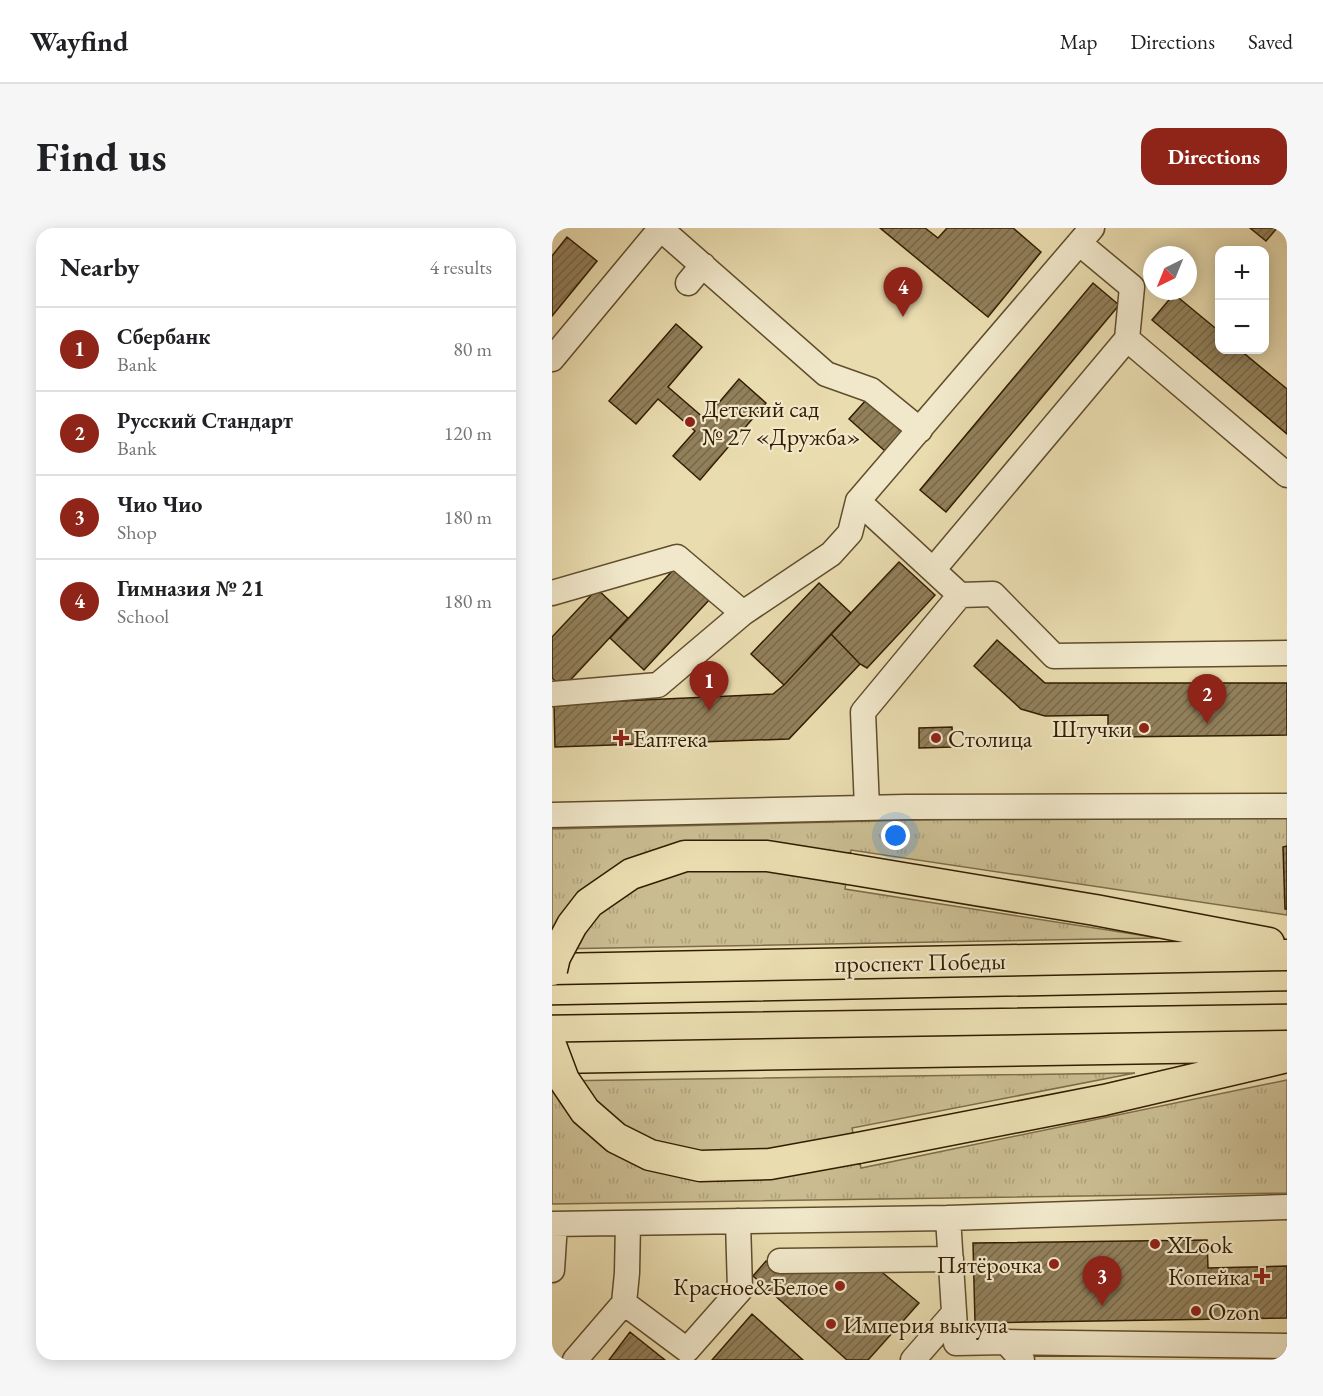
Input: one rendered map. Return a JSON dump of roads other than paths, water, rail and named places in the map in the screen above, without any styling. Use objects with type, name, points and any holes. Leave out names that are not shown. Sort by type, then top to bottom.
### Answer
[{"type":"main road","points":[[552,969],[555,957],[572,926],[589,903],[631,874],[685,856],[767,856],[1095,910],[1287,946]]},
{"type":"main road","name":"проспект Победы","points":[[552,969],[1287,955]]},
{"type":"main road","points":[[552,1058],[1287,1046]]},
{"type":"main road","points":[[552,1048],[564,1080],[585,1112],[616,1138],[650,1155],[700,1166],[770,1164],[858,1148],[1104,1100],[1287,1057]]},
{"type":"lane","points":[[552,359],[661,228],[695,274],[826,374],[871,390],[920,430]]},
{"type":"lane","points":[[552,694],[658,685],[743,613],[831,554],[850,533],[858,501],[1086,235],[1132,287],[1127,339],[933,570]]},
{"type":"lane","points":[[1127,339],[1287,475]]},
{"type":"lane","points":[[858,501],[960,595],[993,594],[1054,656],[1287,653]]},
{"type":"lane","points":[[552,593],[677,557],[743,613]]},
{"type":"lane","points":[[867,808],[863,712],[960,595]]},
{"type":"lane","points":[[552,815],[867,808],[1287,806]]},
{"type":"lane","points":[[552,1270],[553,1224],[948,1218],[1287,1207]]},
{"type":"lane","points":[[948,1218],[956,1343],[1006,1341],[1287,1346]]},
{"type":"lane","points":[[624,1303],[687,1350],[740,1290],[738,1221]]},
{"type":"lane","points":[[575,1360],[624,1303],[628,1223]]},
{"type":"lane","points":[[780,1261],[951,1259]]},
{"type":"lane","points":[[913,1360],[954,1313]]},
{"type":"lane","points":[[1006,1341],[1022,1360]]},
{"type":"tram line","points":[[552,1005],[1287,991]]},
{"type":"tram line","points":[[552,1015],[1287,1004]]},
{"type":"place","name":"Гимназия № 21","points":[[903,317]]},
{"type":"place","name":"Детский сад № 27 «Дружба»","points":[[690,422]]},
{"type":"place","name":"Сбербанк","points":[[709,711]]},
{"type":"place","name":"Русский Стандарт","points":[[1207,724]]},
{"type":"place","name":"Штучки","points":[[1144,728]]},
{"type":"place","name":"Еаптека","points":[[621,738]]},
{"type":"place","name":"Столица","points":[[936,738]]},
{"type":"place","name":"XLook","points":[[1155,1244]]},
{"type":"place","name":"Пятёрочка","points":[[1054,1264]]},
{"type":"place","name":"Копейка","points":[[1262,1276]]},
{"type":"place","name":"Красное&Белое","points":[[840,1286]]},
{"type":"place","name":"Чио Чио","points":[[1102,1306]]},
{"type":"place","name":"Ozon","points":[[1196,1311]]},
{"type":"place","name":"Империя выкупа","points":[[831,1324]]}]
